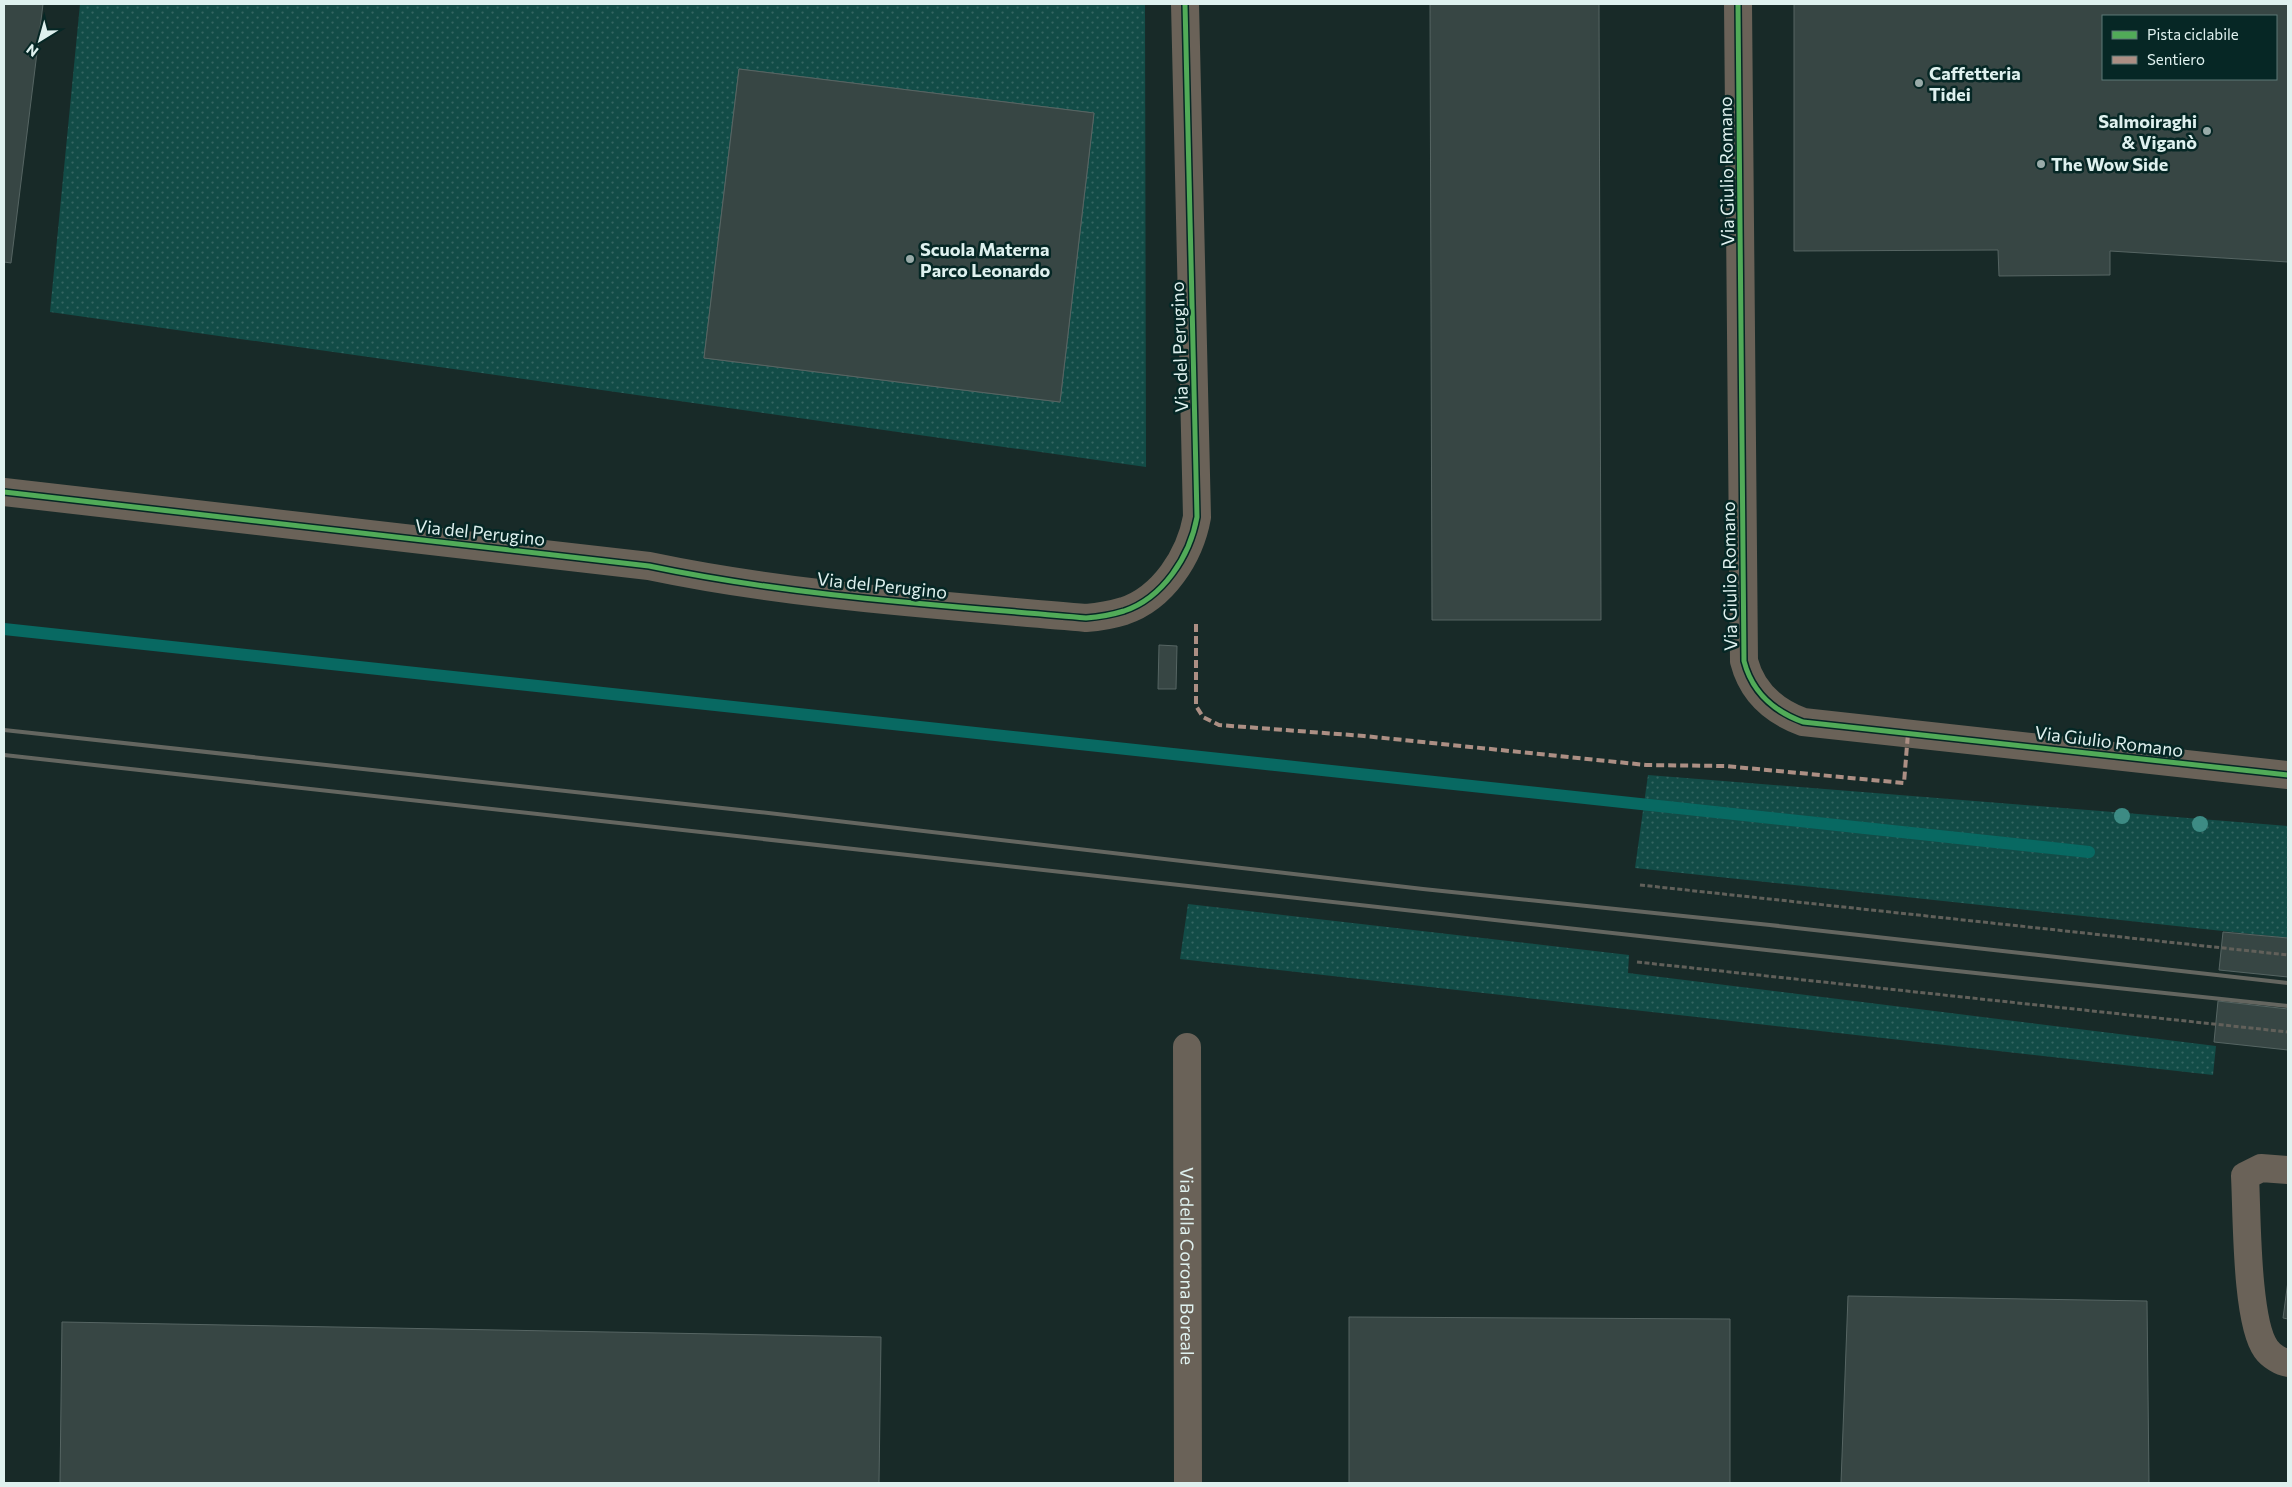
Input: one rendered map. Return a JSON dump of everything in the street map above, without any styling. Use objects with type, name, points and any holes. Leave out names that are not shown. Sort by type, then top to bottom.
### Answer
[{"type":"street","name":"Via del Perugino","points":[[4,492],[649,566],[707,578],[775,588],[1086,618],[1107,616],[1125,611],[1151,595],[1175,571],[1192,540],[1197,517],[1185,4]]},
{"type":"street","name":"Via Giulio Romano","points":[[1738,4],[1744,661],[1753,686],[1778,710],[1802,722],[2288,775]]},
{"type":"street","name":"Via della Corona Boreale","points":[[1187,1048],[1188,1483]]},
{"type":"street","points":[[2288,1170],[2261,1168],[2245,1176],[2252,1298],[2257,1329],[2266,1350],[2282,1362],[2288,1363]]},
{"type":"path","points":[[1640,885],[2288,955]]},
{"type":"path","points":[[1637,962],[2288,1032]]},
{"type":"shaded area","points":[[80,4],[1145,4],[1146,467],[50,312]]},
{"type":"shaded area","points":[[1648,775],[2288,826],[2288,938],[1635,868]]},
{"type":"shaded area","points":[[1188,904],[1629,955],[1628,973],[2216,1046],[2213,1075],[1180,959]]},
{"type":"building","points":[[4,4],[43,4],[11,263],[4,262]]},
{"type":"building","points":[[1430,4],[1599,4],[1601,620],[1432,620]]},
{"type":"building","name":"The Wow Side","points":[[1794,4],[2288,4],[2288,262],[2110,251],[2110,275],[1999,276],[1998,250],[1794,251]]},
{"type":"building","points":[[739,69],[1094,113],[1060,402],[704,358]],"holes":[[[869,175],[980,190],[965,308],[854,293]]]},
{"type":"building","points":[[739,69],[1094,113],[1060,402],[704,358]]},
{"type":"building","points":[[1159,645],[1177,646],[1176,689],[1158,689]]},
{"type":"building","points":[[2223,932],[2288,938],[2288,977],[2219,970]]},
{"type":"building","points":[[2218,1001],[2288,1009],[2288,1050],[2214,1042]]},
{"type":"building","points":[[2288,1281],[2288,1319],[2283,1318]]},
{"type":"building","points":[[1848,1296],[2147,1301],[2149,1483],[1841,1483]]},
{"type":"building","points":[[1349,1317],[1730,1319],[1730,1483],[1349,1483]]},
{"type":"building","points":[[62,1322],[881,1337],[879,1483],[60,1483]]},
{"type":"waterway","points":[[4,629],[2089,852]]},
{"type":"railway","points":[[4,730],[759,812],[1423,889],[1770,925],[2288,983]]},
{"type":"railway","points":[[4,755],[2288,1006]]},
{"type":"marked path","points":[[1196,624],[1196,706],[1203,717],[1219,725],[1364,736],[1646,765],[1725,766],[1904,783],[1908,733]]},
{"type":"cycle path","points":[[4,492],[649,566],[757,585],[921,604],[1086,618],[1124,611],[1138,605],[1151,596],[1172,574],[1188,546],[1197,517],[1185,4]]},
{"type":"cycle path","points":[[1738,4],[1744,661],[1752,682],[1758,691],[1773,706],[1803,722],[2288,775]]},
{"type":"place","name":"Caffetteria Tidei","points":[[1919,83]]},
{"type":"place","name":"Salmoiraghi & Viganò","points":[[2207,131]]},
{"type":"place","name":"The Wow Side","points":[[2041,164]]},
{"type":"place","name":"Scuola Materna Parco Leonardo","points":[[910,259]]}]
